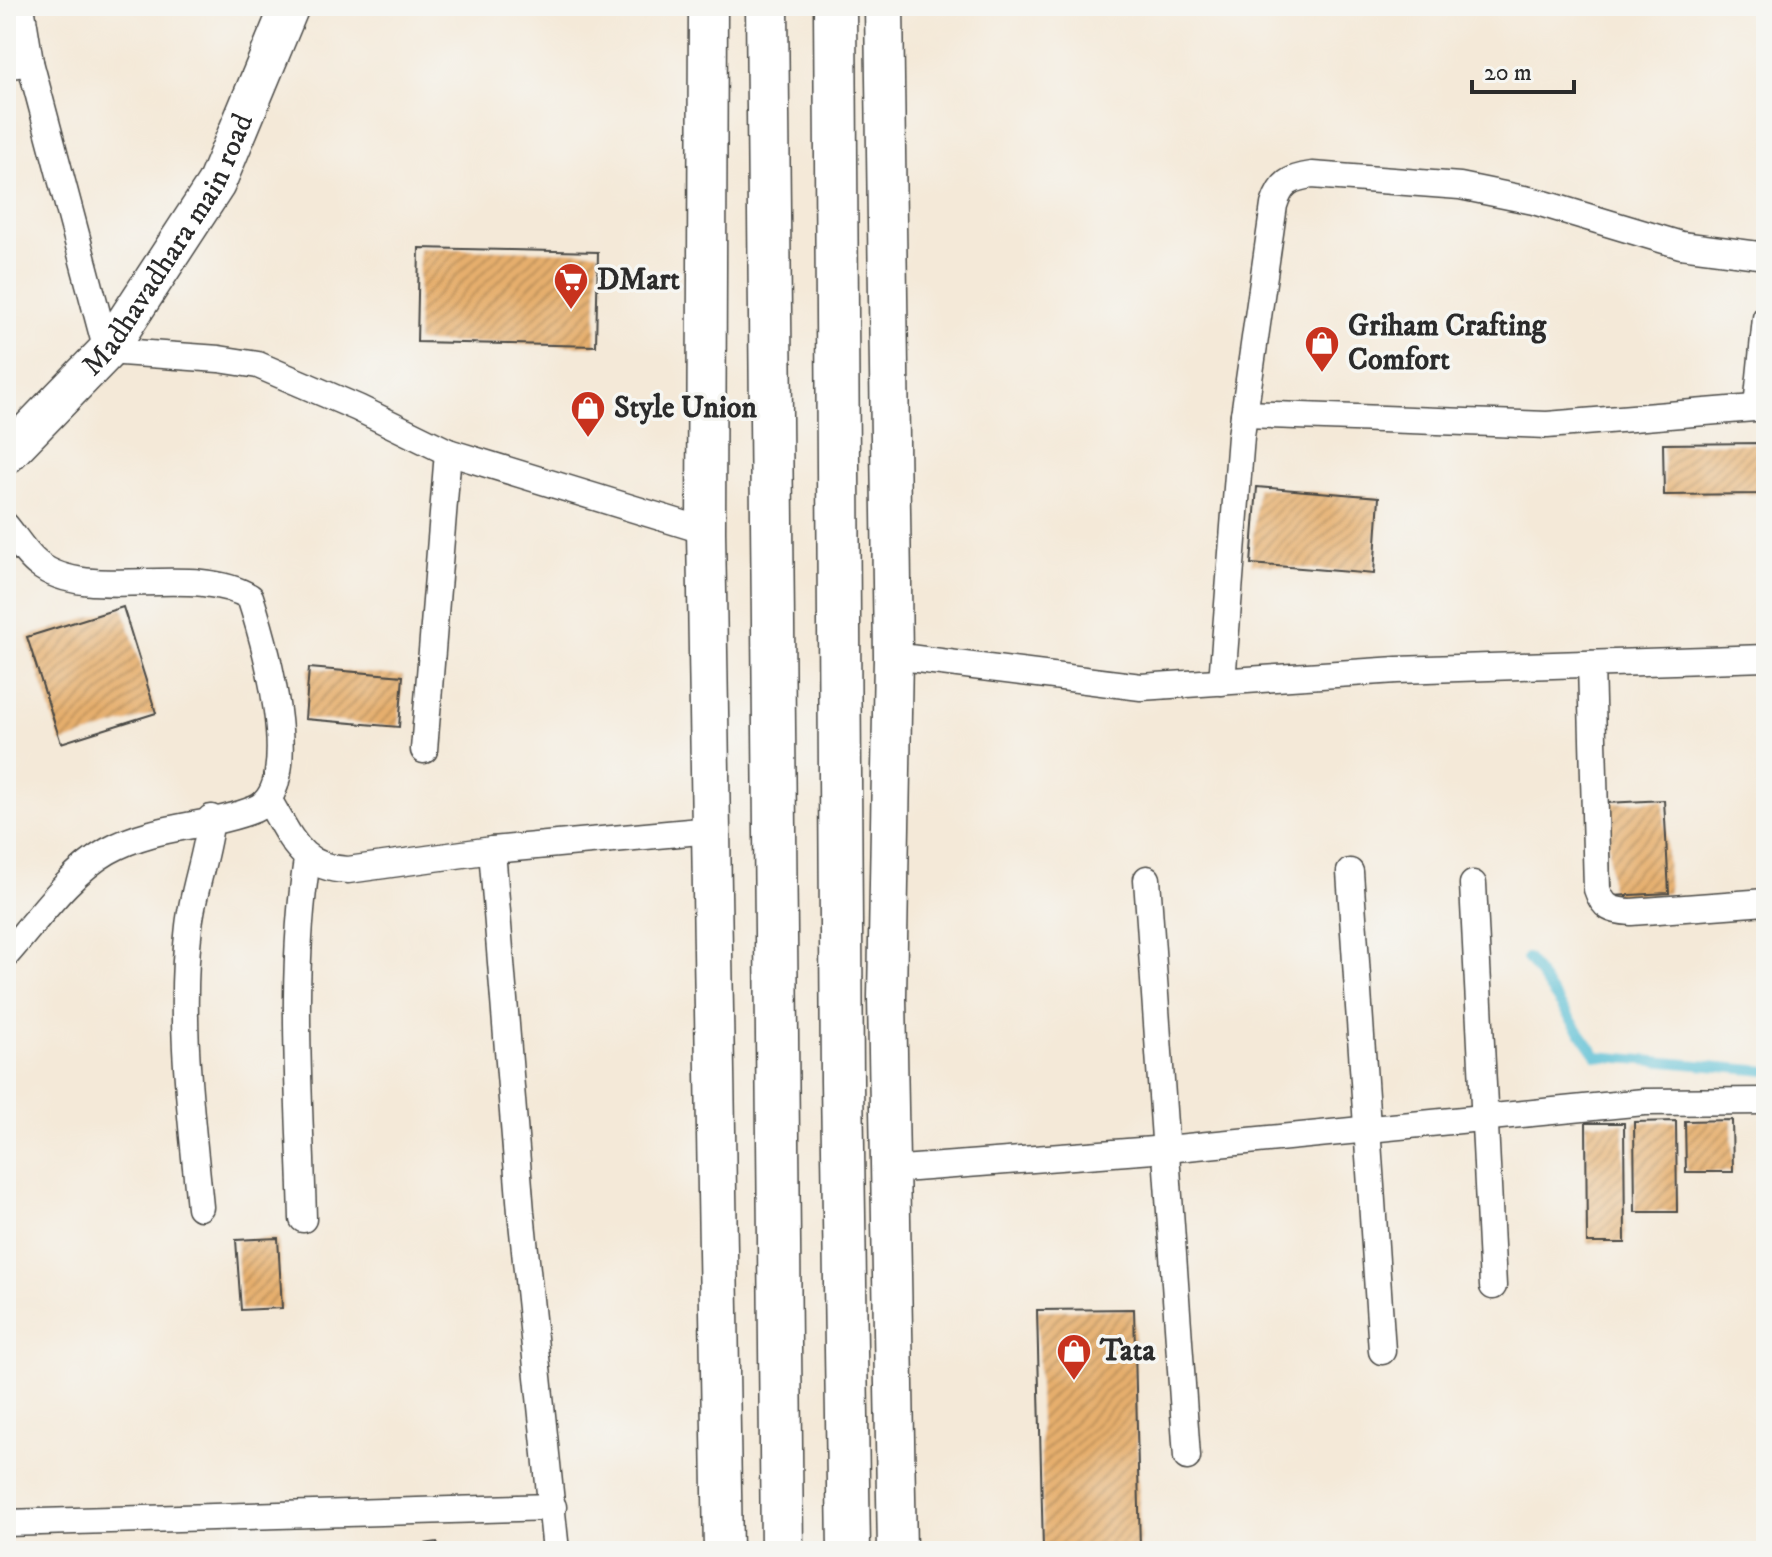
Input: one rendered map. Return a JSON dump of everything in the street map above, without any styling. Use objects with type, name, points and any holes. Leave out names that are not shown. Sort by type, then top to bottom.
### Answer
[{"type":"main road","points":[[767,6],[782,1551]]},
{"type":"main road","points":[[835,6],[841,1050],[849,1551]]},
{"type":"street","points":[[21,6],[18,64],[107,351],[258,365],[346,402],[448,452],[706,531]]},
{"type":"street","name":"Madhavadhara main road","points":[[6,455],[107,351],[216,184],[290,6]]},
{"type":"street","points":[[708,6],[706,531],[723,1551]]},
{"type":"street","points":[[884,6],[893,656],[887,997],[888,1170],[897,1551]]},
{"type":"street","points":[[1222,682],[1244,414],[1274,205],[1279,189],[1292,177],[1312,175],[1460,186],[1534,201],[1681,245],[1766,256]]},
{"type":"street","points":[[1244,414],[1547,425],[1603,424],[1674,412],[1761,407],[1766,318]]},
{"type":"street","points":[[424,750],[448,452]]},
{"type":"street","points":[[6,526],[38,565],[63,576],[97,581],[206,583],[234,587],[250,597],[268,655],[278,704],[277,782],[269,801],[253,810],[167,827],[111,850],[89,863],[6,955]]},
{"type":"street","points":[[893,656],[1141,687],[1397,670],[1766,658]]},
{"type":"street","points":[[1591,664],[1597,889],[1601,901],[1613,911],[1631,912],[1766,902]]},
{"type":"street","points":[[269,801],[307,860],[325,869],[348,870],[492,850],[711,830]]},
{"type":"street","points":[[200,1207],[188,1083],[185,1000],[189,924],[208,847],[211,818]]},
{"type":"street","points":[[492,850],[521,1212],[556,1551]]},
{"type":"street","points":[[303,1219],[299,956],[300,906],[307,860]]},
{"type":"street","points":[[1350,872],[1382,1351]]},
{"type":"street","points":[[1147,879],[1187,1457]]},
{"type":"street","points":[[1473,884],[1493,1286]]},
{"type":"street","points":[[888,1170],[1167,1149],[1644,1102],[1766,1101]]},
{"type":"street","points":[[6,1523],[553,1507]]},
{"type":"building","points":[[419,248],[598,252],[596,346],[417,342]]},
{"type":"building","points":[[1762,443],[1763,494],[1664,495],[1663,444]]},
{"type":"building","points":[[1257,487],[1379,497],[1374,574],[1251,564]]},
{"type":"building","points":[[123,607],[156,713],[61,743],[27,637]]},
{"type":"building","points":[[309,668],[403,676],[399,727],[305,719]]},
{"type":"building","points":[[1664,800],[1669,893],[1611,896],[1607,803]]},
{"type":"building","points":[[1732,1120],[1733,1172],[1686,1172],[1685,1121]]},
{"type":"building","points":[[1676,1121],[1677,1212],[1635,1212],[1634,1122]]},
{"type":"building","points":[[1586,1123],[1624,1123],[1625,1243],[1587,1243]]},
{"type":"building","points":[[278,1238],[282,1308],[241,1310],[236,1240]]},
{"type":"building","points":[[1134,1309],[1140,1548],[1043,1549],[1037,1310]]},
{"type":"building","points":[[437,1542],[439,1551],[388,1551],[388,1549]]},
{"type":"waterway","points":[[1527,958],[1597,1056],[1766,1071]]},
{"type":"place","name":"DMart","points":[[571,311]]},
{"type":"place","name":"Griham Crafting Comfort","points":[[1322,374]]},
{"type":"place","name":"Style Union","points":[[588,439]]},
{"type":"place","name":"Tata","points":[[1074,1382]]}]
